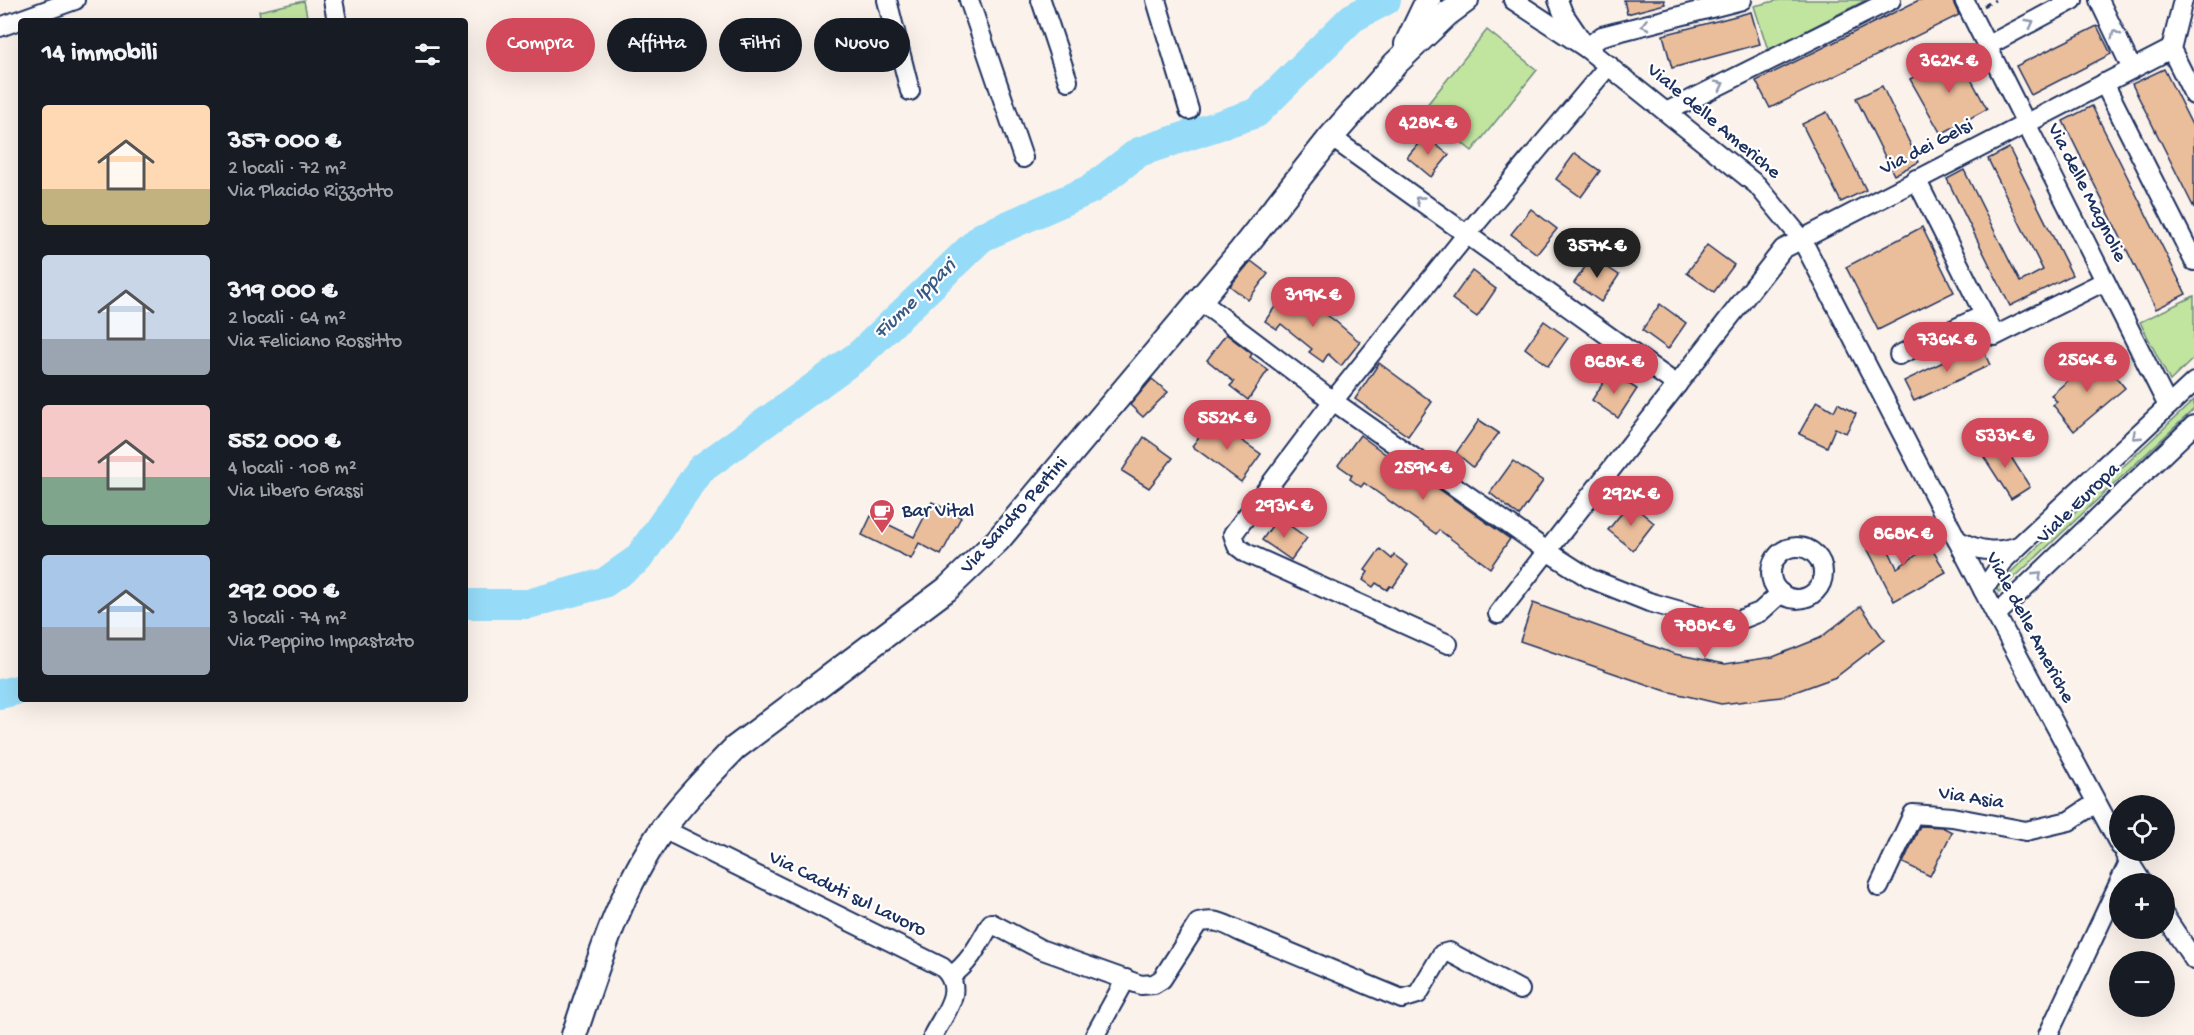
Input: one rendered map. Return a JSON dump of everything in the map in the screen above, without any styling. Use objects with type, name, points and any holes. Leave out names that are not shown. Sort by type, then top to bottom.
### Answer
[{"type":"main road","points":[[1395,64],[1428,0]]},
{"type":"main road","points":[[1395,64],[1446,14],[1466,0]]},
{"type":"main road","name":"Via Sandro Pertini","points":[[574,1035],[622,900],[663,829],[735,748],[947,588],[998,540],[1241,251],[1331,137],[1395,64]]},
{"type":"street","points":[[25,18],[75,0]]},
{"type":"street","points":[[333,0],[336,18]]},
{"type":"street","points":[[887,0],[910,91]]},
{"type":"street","points":[[969,0],[1023,158]]},
{"type":"street","points":[[1041,0],[1068,81]]},
{"type":"street","points":[[1156,0],[1189,110]]},
{"type":"street","name":"Viale delle Americhe","points":[[1512,0],[1609,65],[1757,184],[1801,238],[1996,615],[2109,826]]},
{"type":"street","points":[[1558,0],[1586,48],[1602,36],[1676,8],[1742,0]]},
{"type":"street","points":[[1668,111],[1891,0]]},
{"type":"street","name":"Via delle Magnolie","points":[[1964,0],[2168,406]]},
{"type":"street","points":[[1987,46],[2073,0]]},
{"type":"street","points":[[2098,0],[2132,69]]},
{"type":"street","points":[[2183,0],[2186,30],[2171,49],[2194,95]]},
{"type":"street","points":[[0,27],[18,21]]},
{"type":"street","name":"Via dei Gelsi","points":[[1498,614],[1783,249],[2171,49]]},
{"type":"street","points":[[1448,644],[1246,553],[1237,546],[1233,534],[1333,401],[1467,234],[1609,65]]},
{"type":"street","points":[[2104,83],[2194,261]]},
{"type":"street","points":[[1331,137],[1677,385]]},
{"type":"street","points":[[1916,179],[1995,336],[2105,281]]},
{"type":"street","points":[[1199,300],[1333,401],[1589,578],[1649,602],[1708,619],[1737,621],[1760,612],[1781,593]]},
{"type":"street","points":[[1899,355],[1984,315]]},
{"type":"street","name":"Viale Europa","points":[[1983,590],[1993,573],[2020,546],[2194,382]]},
{"type":"street","name":"Viale Europa","points":[[1996,615],[2194,425]]},
{"type":"street","points":[[1957,540],[1988,551],[2007,550],[2020,546]]},
{"type":"street","name":"Via Asia","points":[[1879,886],[1913,814],[1952,817],[2026,831],[2069,821],[2096,803]]},
{"type":"street","name":"Via Caduti sul Lavoro","points":[[663,829],[942,968],[951,976]]},
{"type":"street","points":[[2048,1035],[2124,861]]},
{"type":"street","points":[[933,1035],[954,995],[951,976],[961,969],[971,957],[992,923],[1041,949],[1141,985],[1154,984],[1162,979],[1198,923],[1217,920],[1402,999],[1418,994],[1442,954],[1449,952],[1520,990]]},
{"type":"street","points":[[2175,932],[2194,960]]},
{"type":"street","points":[[1095,1035],[1126,979]]},
{"type":"path","points":[[1979,0],[1986,16]]},
{"type":"path","points":[[1982,7],[1995,0]]},
{"type":"green space","points":[[1779,0],[1866,0],[1768,50],[1754,6]]},
{"type":"green space","points":[[304,1],[307,18],[260,18],[259,11]]},
{"type":"green space","points":[[1487,30],[1537,70],[1472,151],[1422,111]]},
{"type":"green space","points":[[2194,296],[2194,358],[2170,381],[2140,322]]},
{"type":"green space","points":[[2194,400],[2194,409],[1999,592],[1995,587]]},
{"type":"building","points":[[1624,0],[1664,0],[1665,4],[1627,14]]},
{"type":"building","points":[[1919,0],[1952,0],[1959,15],[1770,108],[1756,81]]},
{"type":"building","points":[[1751,12],[1760,44],[1672,68],[1663,35]]},
{"type":"building","points":[[2097,26],[2111,54],[2031,95],[2016,66]]},
{"type":"building","points":[[1957,53],[1987,109],[1941,134],[1910,79]]},
{"type":"building","points":[[2164,69],[2194,129],[2194,208],[2132,84]]},
{"type":"building","points":[[1882,86],[1919,162],[1894,175],[1856,98]]},
{"type":"building","points":[[2092,106],[2186,294],[2156,309],[2063,121]]},
{"type":"building","points":[[1827,112],[1866,190],[1841,202],[1802,124]]},
{"type":"building","points":[[1425,136],[1449,155],[1431,177],[1407,157]]},
{"type":"building","points":[[2009,148],[2072,275],[2010,306],[1947,179],[1964,170],[2020,282],[2043,270],[1988,159]]},
{"type":"building","points":[[1575,153],[1600,171],[1581,197],[1556,179]]},
{"type":"building","points":[[1531,209],[1557,229],[1537,254],[1511,234]]},
{"type":"building","points":[[1922,227],[1954,292],[1878,330],[1846,267]]},
{"type":"building","points":[[1707,245],[1734,265],[1714,292],[1687,273]]},
{"type":"building","points":[[1592,257],[1619,275],[1601,302],[1574,283]]},
{"type":"building","points":[[1251,261],[1268,274],[1248,300],[1230,286]]},
{"type":"building","points":[[1472,271],[1496,289],[1477,317],[1452,299]]},
{"type":"building","points":[[1288,288],[1334,320],[1360,342],[1341,366],[1328,354],[1323,362],[1309,352],[1312,349],[1281,324],[1277,329],[1265,321]]},
{"type":"building","points":[[1660,304],[1686,323],[1668,349],[1642,330]]},
{"type":"building","points":[[1544,321],[1568,338],[1548,366],[1525,348]]},
{"type":"building","points":[[1226,334],[1252,354],[1250,357],[1268,370],[1248,400],[1230,386],[1234,382],[1207,360]]},
{"type":"building","points":[[1980,344],[1990,365],[1914,401],[1904,381]]},
{"type":"building","points":[[2098,355],[2125,388],[2074,431],[2053,405],[2057,402],[2051,395]]},
{"type":"building","points":[[1379,363],[1432,402],[1408,436],[1355,399]]},
{"type":"building","points":[[1610,372],[1637,389],[1618,418],[1592,400]]},
{"type":"building","points":[[1152,379],[1168,392],[1143,417],[1130,405]]},
{"type":"building","points":[[1817,401],[1834,411],[1838,403],[1856,414],[1846,433],[1835,428],[1827,447],[1799,434]]},
{"type":"building","points":[[1212,420],[1261,454],[1241,482],[1192,446]]},
{"type":"building","points":[[1479,420],[1499,433],[1473,467],[1456,453]]},
{"type":"building","points":[[1360,435],[1420,480],[1422,477],[1510,539],[1490,568],[1439,530],[1436,534],[1364,483],[1361,487],[1350,479],[1352,475],[1338,465]]},
{"type":"building","points":[[1144,437],[1173,458],[1149,488],[1122,471]]},
{"type":"building","points":[[1999,438],[2030,487],[2011,499],[1980,451]]},
{"type":"building","points":[[1513,461],[1543,481],[1519,516],[1490,493]]},
{"type":"building","points":[[932,502],[961,517],[941,555],[919,543],[911,559],[862,535],[871,516],[914,537]]},
{"type":"building","points":[[1630,503],[1654,523],[1633,550],[1608,530]]},
{"type":"building","points":[[1278,517],[1307,538],[1291,560],[1262,540]]},
{"type":"building","points":[[1879,530],[1897,568],[1930,546],[1946,572],[1894,601],[1862,538]]},
{"type":"building","points":[[1380,549],[1392,559],[1394,555],[1408,565],[1393,587],[1390,586],[1387,590],[1376,583],[1373,587],[1363,580],[1368,572],[1365,570]]},
{"type":"building","points":[[1533,603],[1675,654],[1725,664],[1773,657],[1820,638],[1861,606],[1884,640],[1836,677],[1781,697],[1721,704],[1666,691],[1520,641]]},
{"type":"building","points":[[1920,826],[1942,827],[1952,832],[1930,876],[1903,863]]},
{"type":"waterway","name":"Fiume Ippari","points":[[468,604],[528,604],[604,583],[638,559],[701,469],[859,355],[982,237],[1091,189],[1139,152],[1256,113],[1352,18],[1386,0]]},
{"type":"waterway","name":"Fiume Ippari","points":[[0,694],[18,690]]},
{"type":"place","name":"Bar Vital","points":[[882,535]]}]
